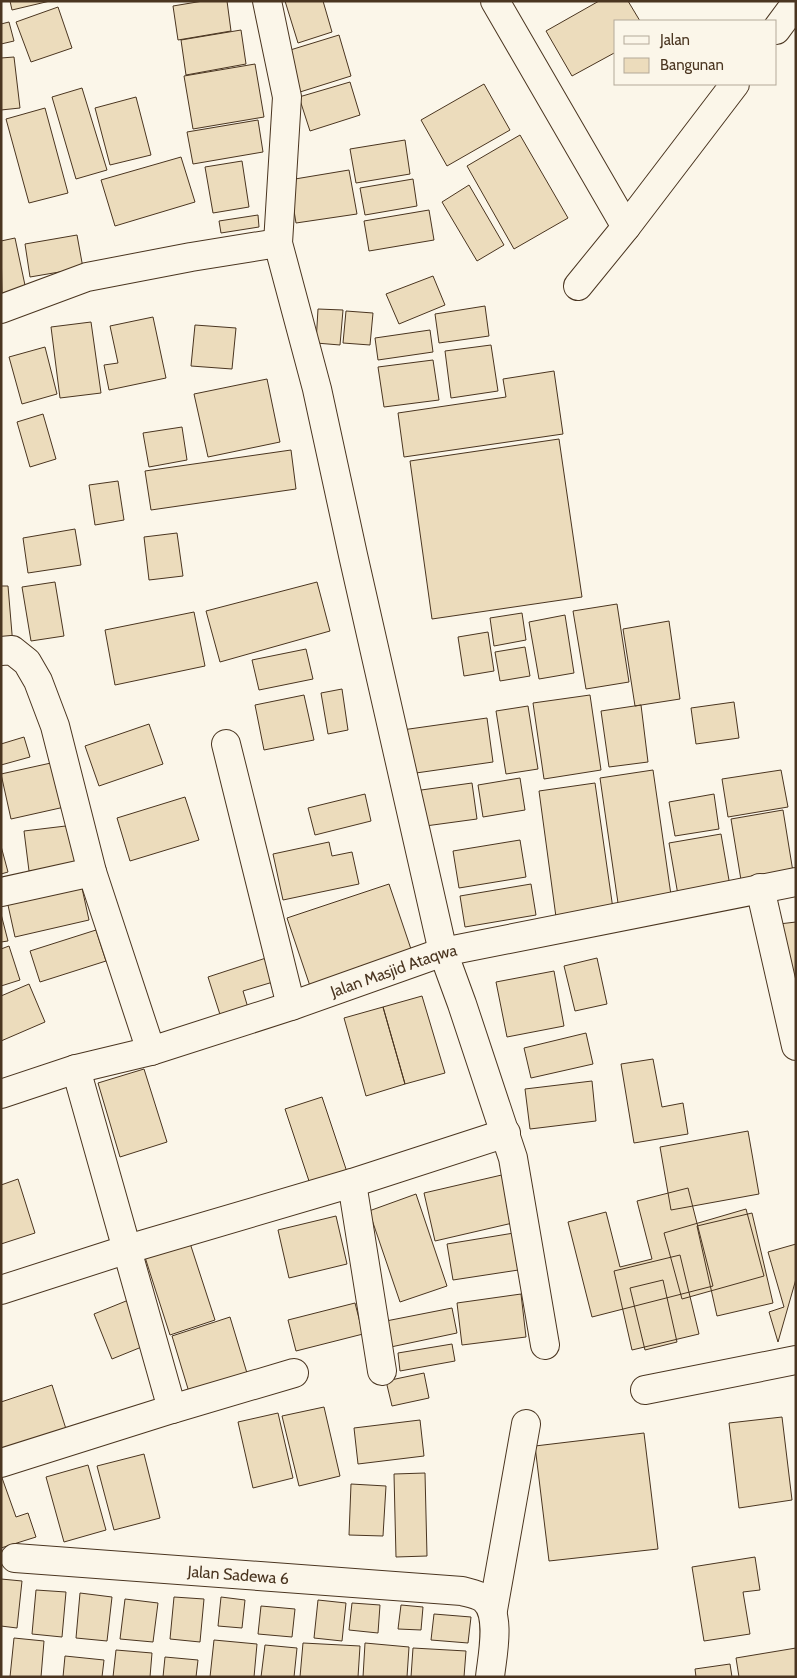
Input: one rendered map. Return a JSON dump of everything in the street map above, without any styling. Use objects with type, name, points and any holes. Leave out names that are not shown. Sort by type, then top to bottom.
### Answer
[{"type":"street","points":[[267,1],[286,97],[278,243],[317,389],[443,952],[514,1158],[544,1345]]},
{"type":"street","points":[[494,1],[626,227]]},
{"type":"street","points":[[777,29],[796,3]]},
{"type":"street","points":[[578,286],[626,227],[734,85]]},
{"type":"street","points":[[1,309],[87,277],[191,256],[278,243]]},
{"type":"street","points":[[1,651],[12,650],[27,662],[38,682],[55,726],[92,872],[151,1051]]},
{"type":"street","points":[[226,744],[291,1006]]},
{"type":"street","points":[[1,892],[92,872]]},
{"type":"street","name":"Jalan Masjid Ataqwa","points":[[1,1094],[76,1070],[151,1051],[291,1006],[443,952],[796,882]]},
{"type":"street","points":[[760,888],[796,1046]]},
{"type":"street","points":[[76,1070],[172,1409]]},
{"type":"street","points":[[1,1290],[128,1249],[352,1183],[506,1134]]},
{"type":"street","points":[[352,1183],[382,1371]]},
{"type":"street","points":[[645,1390],[796,1360]]},
{"type":"street","points":[[1,1463],[294,1372]]},
{"type":"street","points":[[490,1677],[495,1625],[492,1610],[526,1424]]},
{"type":"street","name":"Jalan Sadewa 6","points":[[16,1558],[462,1591],[475,1594],[485,1600],[492,1610]]},
{"type":"building","points":[[10,1],[50,1],[12,10]]},
{"type":"building","points":[[203,1],[227,1],[231,31],[178,40],[173,6]]},
{"type":"building","points":[[285,1],[323,1],[332,32],[298,43]]},
{"type":"building","points":[[599,1],[628,1],[639,20],[614,20],[614,53],[572,76],[546,31]]},
{"type":"building","points":[[58,7],[72,48],[31,62],[16,22]]},
{"type":"building","points":[[9,22],[14,41],[1,44],[1,24]]},
{"type":"building","points":[[241,30],[246,64],[186,75],[181,40]]},
{"type":"building","points":[[339,35],[351,76],[300,92],[287,51]]},
{"type":"building","points":[[14,57],[20,108],[1,110],[1,58]]},
{"type":"building","points":[[255,64],[264,117],[193,129],[184,76]]},
{"type":"building","points":[[350,82],[360,115],[310,131],[299,97]]},
{"type":"building","points":[[484,84],[510,130],[447,166],[421,120]]},
{"type":"building","points":[[82,88],[107,170],[76,179],[52,97]]},
{"type":"building","points":[[136,97],[151,155],[110,165],[95,108]]},
{"type":"building","points":[[45,108],[68,193],[29,203],[6,119]]},
{"type":"building","points":[[258,120],[263,152],[193,164],[187,132]]},
{"type":"building","points":[[520,135],[568,218],[514,249],[467,166]]},
{"type":"building","points":[[405,140],[410,174],[356,183],[350,149]]},
{"type":"building","points":[[181,157],[195,202],[115,226],[101,180]]},
{"type":"building","points":[[242,161],[249,207],[213,213],[205,167]]},
{"type":"building","points":[[349,170],[357,214],[296,223],[289,180]]},
{"type":"building","points":[[413,179],[417,206],[365,215],[360,188]]},
{"type":"building","points":[[469,185],[504,245],[477,261],[442,202]]},
{"type":"building","points":[[429,210],[434,240],[369,251],[364,221]]},
{"type":"building","points":[[258,215],[259,227],[221,233],[219,221]]},
{"type":"building","points":[[77,235],[83,268],[30,277],[25,244]]},
{"type":"building","points":[[15,238],[26,290],[2,295],[1,241]]},
{"type":"building","points":[[433,276],[445,305],[399,324],[386,294]]},
{"type":"building","points":[[485,306],[489,336],[439,343],[435,314]]},
{"type":"building","points":[[318,309],[343,310],[340,345],[316,343]]},
{"type":"building","points":[[346,311],[373,313],[370,345],[343,343]]},
{"type":"building","points":[[153,317],[166,378],[109,390],[104,365],[118,363],[110,326]]},
{"type":"building","points":[[91,322],[101,393],[60,398],[51,327]]},
{"type":"building","points":[[195,325],[236,328],[232,369],[191,366]]},
{"type":"building","points":[[430,330],[433,352],[378,360],[375,338]]},
{"type":"building","points":[[491,345],[498,391],[451,398],[445,351]]},
{"type":"building","points":[[45,347],[57,394],[22,404],[9,357]]},
{"type":"building","points":[[433,360],[439,400],[384,407],[378,367]]},
{"type":"building","points":[[554,371],[563,434],[404,457],[398,413],[506,397],[503,379]]},
{"type":"building","points":[[267,379],[280,442],[208,457],[194,394]]},
{"type":"building","points":[[43,414],[56,459],[30,467],[17,422]]},
{"type":"building","points":[[182,427],[187,460],[149,467],[143,433]]},
{"type":"building","points":[[559,439],[582,597],[432,619],[410,461]]},
{"type":"building","points":[[291,450],[296,489],[151,510],[145,471]]},
{"type":"building","points":[[118,481],[124,520],[95,525],[89,485]]},
{"type":"building","points":[[75,529],[81,565],[28,573],[23,538]]},
{"type":"building","points":[[177,533],[183,576],[149,580],[144,537]]},
{"type":"building","points":[[55,582],[64,636],[31,641],[22,587]]},
{"type":"building","points":[[317,582],[330,631],[220,662],[206,611]]},
{"type":"building","points":[[1,586],[8,586],[13,646],[1,647]]},
{"type":"building","points":[[617,604],[629,682],[586,689],[573,611]]},
{"type":"building","points":[[194,612],[205,666],[115,685],[105,630]]},
{"type":"building","points":[[522,613],[526,640],[494,646],[490,618]]},
{"type":"building","points":[[565,615],[574,673],[539,679],[529,622]]},
{"type":"building","points":[[669,621],[680,699],[635,706],[623,629]]},
{"type":"building","points":[[488,632],[494,671],[464,676],[458,637]]},
{"type":"building","points":[[525,647],[530,676],[500,681],[495,652]]},
{"type":"building","points":[[306,649],[313,679],[259,690],[252,660]]},
{"type":"building","points":[[342,689],[348,730],[328,734],[321,693]]},
{"type":"building","points":[[304,695],[314,740],[264,750],[255,705]]},
{"type":"building","points":[[590,695],[601,770],[544,779],[533,703]]},
{"type":"building","points":[[734,702],[739,738],[696,744],[691,708]]},
{"type":"building","points":[[641,705],[648,762],[609,767],[601,711]]},
{"type":"building","points":[[528,706],[538,769],[506,774],[496,711]]},
{"type":"building","points":[[487,718],[493,762],[409,774],[402,730]]},
{"type":"building","points":[[149,724],[163,764],[99,786],[85,746]]},
{"type":"building","points":[[24,737],[30,757],[1,765],[1,744]]},
{"type":"building","points":[[60,761],[69,806],[11,819],[1,774]]},
{"type":"building","points":[[653,770],[672,902],[619,910],[600,778]]},
{"type":"building","points":[[781,770],[788,807],[728,817],[722,779]]},
{"type":"building","points":[[520,778],[525,810],[483,817],[478,785]]},
{"type":"building","points":[[472,783],[477,819],[418,827],[414,791]]},
{"type":"building","points":[[595,783],[613,909],[556,917],[539,791]]},
{"type":"building","points":[[365,794],[371,821],[315,835],[308,808]]},
{"type":"building","points":[[714,794],[719,829],[675,836],[669,802]]},
{"type":"building","points":[[185,797],[199,840],[130,861],[117,818]]},
{"type":"building","points":[[783,810],[793,872],[741,880],[731,819]]},
{"type":"building","points":[[74,825],[79,865],[29,871],[24,831]]},
{"type":"building","points":[[721,834],[730,886],[678,895],[669,843]]},
{"type":"building","points":[[520,840],[526,877],[459,888],[453,851]]},
{"type":"building","points":[[329,842],[332,856],[352,852],[359,884],[283,900],[273,854]]},
{"type":"building","points":[[1,846],[8,872],[1,874]]},
{"type":"building","points":[[80,879],[89,920],[15,937],[6,896]]},
{"type":"building","points":[[389,884],[413,955],[311,989],[287,918]]},
{"type":"building","points":[[531,884],[536,915],[465,927],[460,896]]},
{"type":"building","points":[[1,914],[8,941],[1,942]]},
{"type":"building","points":[[796,922],[796,996],[779,924]]},
{"type":"building","points":[[96,930],[106,961],[40,982],[30,951]]},
{"type":"building","points":[[9,946],[20,980],[1,986],[1,949]]},
{"type":"building","points":[[266,958],[273,982],[243,991],[251,1018],[224,1027],[208,977]]},
{"type":"building","points":[[597,958],[607,1004],[575,1011],[564,966]]},
{"type":"building","points":[[554,971],[564,1026],[507,1037],[496,982]]},
{"type":"building","points":[[29,984],[45,1022],[1,1041],[1,996]]},
{"type":"building","points":[[422,996],[445,1073],[405,1084],[383,1007]]},
{"type":"building","points":[[383,1007],[405,1084],[366,1096],[344,1018]]},
{"type":"building","points":[[586,1033],[593,1064],[531,1078],[524,1048]]},
{"type":"building","points":[[653,1059],[662,1107],[683,1103],[688,1134],[634,1143],[621,1064]]},
{"type":"building","points":[[144,1069],[167,1142],[120,1157],[98,1083]]},
{"type":"building","points":[[592,1081],[596,1121],[530,1129],[525,1089]]},
{"type":"building","points":[[322,1097],[347,1172],[310,1184],[285,1109]]},
{"type":"building","points":[[748,1131],[759,1194],[671,1210],[660,1147]]},
{"type":"building","points":[[506,1174],[517,1222],[435,1241],[424,1193]]},
{"type":"building","points":[[18,1179],[35,1233],[1,1244],[1,1185]]},
{"type":"building","points":[[688,1188],[713,1286],[592,1317],[568,1222],[606,1212],[620,1267],[652,1259],[637,1201]]},
{"type":"building","points":[[416,1194],[447,1286],[400,1302],[369,1211]]},
{"type":"building","points":[[746,1209],[764,1276],[682,1299],[664,1233]]},
{"type":"building","points":[[752,1213],[773,1303],[717,1316],[697,1226]]},
{"type":"building","points":[[336,1216],[347,1264],[289,1278],[278,1230]]},
{"type":"building","points":[[520,1232],[525,1269],[453,1280],[447,1244]]},
{"type":"building","points":[[188,1237],[215,1320],[170,1335],[143,1251]]},
{"type":"building","points":[[796,1244],[796,1279],[778,1342],[769,1312],[784,1307],[768,1252]]},
{"type":"building","points":[[680,1255],[699,1334],[632,1350],[614,1271]]},
{"type":"building","points":[[663,1280],[677,1342],[645,1350],[630,1288]]},
{"type":"building","points":[[521,1294],[526,1337],[462,1345],[457,1303]]},
{"type":"building","points":[[131,1299],[149,1344],[112,1359],[94,1314]]},
{"type":"building","points":[[355,1303],[363,1334],[296,1351],[288,1320]]},
{"type":"building","points":[[452,1308],[457,1333],[386,1348],[381,1322]]},
{"type":"building","points":[[230,1317],[250,1383],[192,1402],[172,1336]]},
{"type":"building","points":[[452,1344],[455,1361],[400,1371],[398,1353]]},
{"type":"building","points":[[424,1373],[429,1398],[392,1406],[386,1381]]},
{"type":"building","points":[[52,1385],[66,1429],[1,1450],[1,1402]]},
{"type":"building","points":[[324,1407],[340,1476],[299,1486],[282,1416]]},
{"type":"building","points":[[278,1413],[293,1478],[253,1488],[238,1422]]},
{"type":"building","points":[[782,1417],[792,1500],[739,1508],[729,1423]]},
{"type":"building","points":[[420,1420],[424,1456],[358,1464],[354,1428]]},
{"type":"building","points":[[644,1433],[658,1549],[549,1561],[535,1446]]},
{"type":"building","points":[[144,1454],[160,1518],[114,1530],[97,1466]]},
{"type":"building","points":[[88,1465],[106,1530],[64,1542],[46,1477]]},
{"type":"building","points":[[425,1473],[427,1556],[396,1557],[394,1474]]},
{"type":"building","points":[[1,1475],[16,1517],[28,1513],[36,1537],[1,1548]]},
{"type":"building","points":[[351,1484],[386,1486],[383,1536],[349,1535]]},
{"type":"building","points":[[755,1557],[760,1590],[743,1592],[750,1634],[704,1641],[692,1567]]},
{"type":"building","points":[[1,1579],[22,1581],[17,1628],[1,1626]]},
{"type":"building","points":[[36,1590],[66,1592],[62,1637],[32,1634]]},
{"type":"building","points":[[80,1593],[112,1597],[107,1641],[76,1638]]},
{"type":"building","points":[[174,1597],[204,1599],[200,1642],[170,1639]]},
{"type":"building","points":[[221,1597],[245,1600],[242,1628],[218,1626]]},
{"type":"building","points":[[125,1599],[158,1603],[153,1642],[120,1639]]},
{"type":"building","points":[[318,1600],[346,1603],[342,1641],[314,1638]]},
{"type":"building","points":[[352,1603],[380,1605],[378,1633],[349,1630]]},
{"type":"building","points":[[401,1605],[423,1607],[421,1630],[398,1629]]},
{"type":"building","points":[[261,1606],[295,1609],[292,1637],[258,1634]]},
{"type":"building","points":[[434,1614],[471,1617],[468,1643],[431,1640]]},
{"type":"building","points":[[14,1638],[44,1641],[41,1677],[10,1677]]},
{"type":"building","points":[[214,1640],[257,1644],[254,1677],[210,1677]]},
{"type":"building","points":[[303,1643],[360,1646],[358,1677],[300,1677]]},
{"type":"building","points":[[365,1643],[409,1647],[407,1677],[363,1677]]},
{"type":"building","points":[[265,1645],[297,1648],[294,1677],[261,1677]]},
{"type":"building","points":[[413,1648],[466,1651],[464,1677],[411,1677]]},
{"type":"building","points":[[796,1648],[796,1677],[739,1677],[736,1658]]},
{"type":"building","points":[[116,1650],[152,1653],[150,1677],[113,1677]]},
{"type":"building","points":[[65,1656],[104,1660],[102,1677],[63,1677]]},
{"type":"building","points":[[165,1657],[198,1660],[196,1677],[163,1677]]},
{"type":"building","points":[[730,1664],[732,1677],[696,1677],[695,1669]]}]
